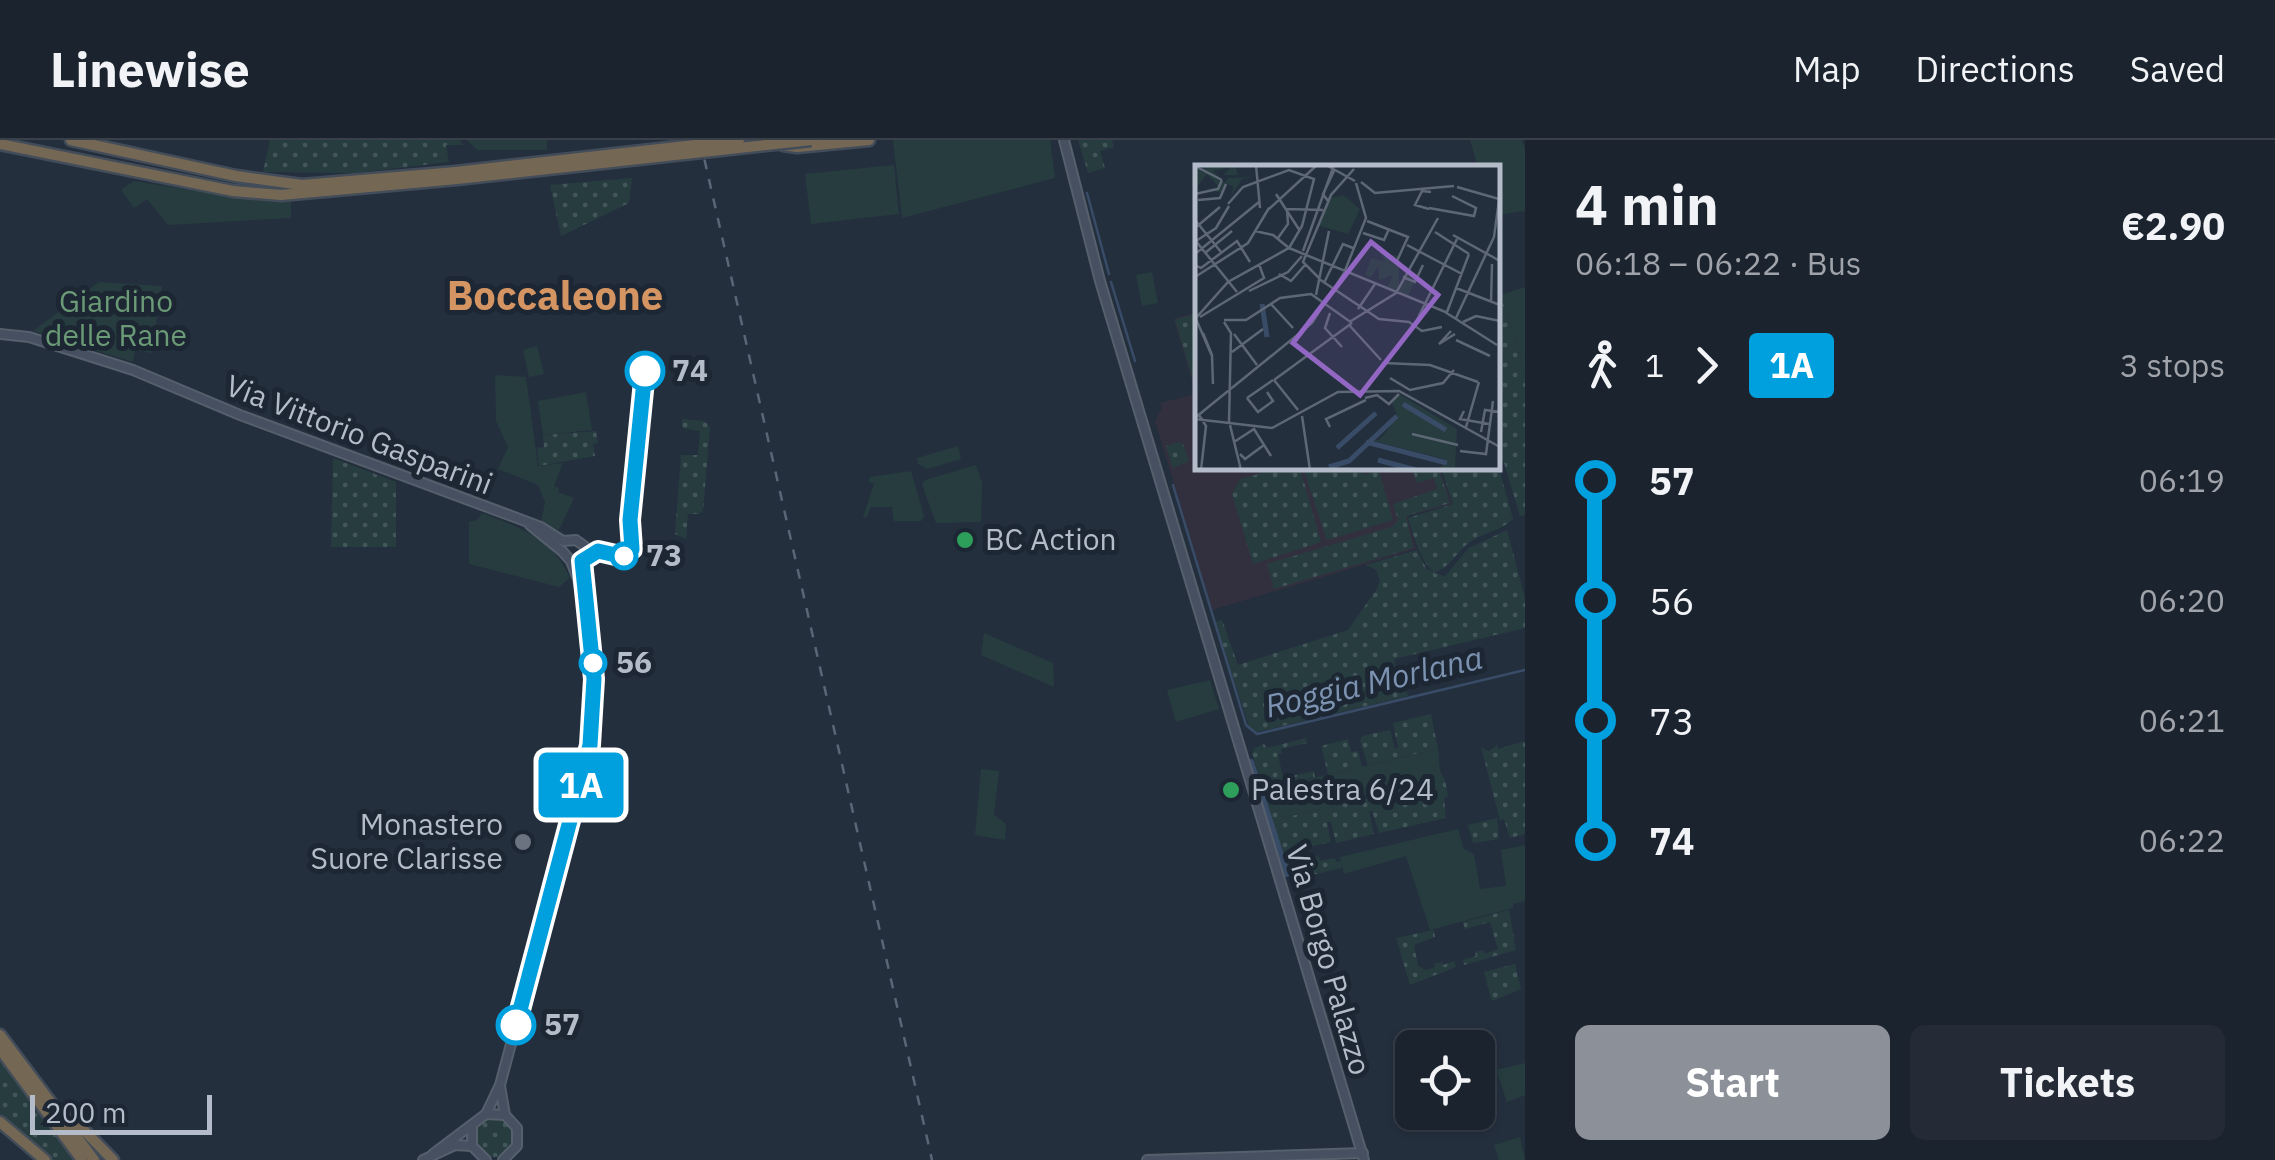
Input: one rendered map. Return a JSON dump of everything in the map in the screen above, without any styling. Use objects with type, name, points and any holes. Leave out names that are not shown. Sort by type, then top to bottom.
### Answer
[{"type":"highway","points":[[71,140],[236,176],[302,185],[456,176],[739,140]]},
{"type":"highway","points":[[0,144],[233,192],[281,195],[811,140]]},
{"type":"highway","points":[[777,144],[797,147],[869,140]]},
{"type":"highway","points":[[0,1035],[94,1160]]},
{"type":"highway","points":[[0,1049],[82,1160]]},
{"type":"highway","points":[[46,1094],[52,1095],[113,1160]]},
{"type":"highway","points":[[0,1122],[45,1160]]},
{"type":"street","name":"Via Borgo Palazzo","points":[[1064,140],[1100,281],[1364,1157]]},
{"type":"street","name":"Via Vittorio Gasparini","points":[[0,334],[29,337],[133,370],[566,541],[576,540],[586,548],[587,556],[582,561]]},
{"type":"street","name":"Via Vittorio Gasparini","points":[[530,525],[571,561]]},
{"type":"street","points":[[562,551],[566,541]]},
{"type":"street","points":[[423,1160],[486,1114],[500,1085],[590,745],[594,679],[582,561],[571,561],[584,601]]},
{"type":"street","points":[[500,1085],[505,1115],[515,1124],[519,1137],[516,1150],[503,1160]]},
{"type":"street","points":[[486,1114],[505,1115]]},
{"type":"street","points":[[472,1127],[475,1153]]},
{"type":"street","points":[[433,1154],[455,1145],[486,1160]]},
{"type":"street","points":[[1147,1160],[1364,1157]]},
{"type":"shaded area","points":[[1195,313],[1195,391],[1174,319]]},
{"type":"shaded area","points":[[1195,394],[1195,470],[1440,470],[1452,504],[1407,516],[1416,549],[1212,610],[1155,421],[1162,408],[1160,403]]},
{"type":"green space","points":[[270,140],[460,140],[463,145],[446,145],[449,162],[356,173],[263,172]]},
{"type":"green space","points":[[467,140],[547,140],[547,150],[477,150]]},
{"type":"green space","points":[[893,140],[1050,140],[1055,178],[902,218]]},
{"type":"green space","points":[[1078,140],[1112,140],[1114,147],[1100,151],[1105,168],[1088,173]]},
{"type":"green space","points":[[1470,140],[1522,140],[1525,211],[1500,215],[1500,165],[1477,165]]},
{"type":"green space","points":[[894,165],[899,214],[811,224],[805,174]]},
{"type":"green space","points":[[632,178],[629,203],[561,236],[550,185]]},
{"type":"green space","points":[[134,181],[239,198],[291,200],[291,218],[168,225],[147,199],[134,208],[121,190]]},
{"type":"green space","points":[[1152,272],[1158,303],[1142,306],[1136,275]]},
{"type":"green space","name":"Giardino delle Rane","points":[[99,282],[162,286],[151,353],[135,350],[133,362],[33,331]]},
{"type":"green space","points":[[1525,287],[1525,374],[1501,295]]},
{"type":"green space","points":[[1500,295],[1525,374],[1525,515],[1520,516],[1500,450]]},
{"type":"green space","points":[[1195,314],[1195,386],[1175,320]]},
{"type":"green space","points":[[537,346],[544,374],[529,377],[523,350]]},
{"type":"green space","points":[[495,375],[526,377],[538,466],[563,463],[554,486],[559,488],[558,492],[574,498],[559,530],[541,523],[545,502],[538,485],[498,469],[508,447],[496,421]]},
{"type":"green space","points":[[586,392],[592,430],[543,435],[538,401]]},
{"type":"green space","points":[[682,419],[705,421],[710,428],[703,511],[688,514],[686,539],[675,534],[681,455],[698,455],[700,431],[682,428]]},
{"type":"green space","points":[[596,431],[595,456],[539,466],[537,448],[544,447],[543,435]]},
{"type":"green space","points":[[1183,444],[1189,461],[1173,468],[1166,446]]},
{"type":"green space","points":[[958,446],[961,459],[927,469],[918,464],[917,458]]},
{"type":"green space","points":[[333,458],[396,482],[396,547],[331,547]]},
{"type":"green space","points":[[976,465],[982,482],[981,522],[936,523],[922,485],[925,480]]},
{"type":"green space","points":[[1273,470],[1301,470],[1321,542],[1253,564],[1232,494],[1240,479]]},
{"type":"green space","points":[[1304,470],[1362,470],[1364,475],[1379,470],[1393,520],[1327,540]]},
{"type":"green space","points":[[1413,470],[1439,470],[1450,503],[1406,516],[1413,548],[1274,589],[1267,564],[1392,527],[1398,520],[1393,504],[1437,489],[1434,478],[1417,483]]},
{"type":"green space","points":[[1442,470],[1499,470],[1513,519],[1470,542],[1434,573],[1445,576],[1469,548],[1507,530],[1525,598],[1525,628],[1394,659],[1408,696],[1257,732],[1250,729],[1215,622],[1222,620],[1238,665],[1348,630],[1380,580],[1376,570],[1366,565],[1417,550],[1426,568],[1434,572],[1421,555],[1408,518],[1453,504]]},
{"type":"green space","points":[[911,471],[924,516],[921,521],[894,521],[892,507],[871,507],[867,517],[863,517],[874,484],[869,482],[870,477]]},
{"type":"green space","points":[[482,513],[545,544],[570,578],[559,587],[469,564],[469,522]]},
{"type":"green space","points":[[984,633],[1053,663],[1054,687],[981,655]]},
{"type":"green space","points":[[1210,680],[1219,709],[1176,722],[1167,690]]},
{"type":"green space","points":[[1431,714],[1438,749],[1368,765],[1362,736],[1390,730],[1395,749],[1398,748],[1393,723]]},
{"type":"green space","points":[[1306,738],[1307,743],[1281,749],[1278,754],[1282,774],[1287,777],[1314,771],[1315,777],[1274,787],[1282,818],[1445,780],[1446,818],[1379,833],[1369,811],[1374,834],[1336,843],[1331,822],[1327,822],[1331,842],[1290,851],[1293,865],[1300,872],[1309,868],[1318,855],[1320,861],[1341,861],[1342,868],[1290,880],[1252,753],[1264,744],[1267,748]]},
{"type":"green space","points":[[1348,739],[1351,752],[1358,751],[1362,767],[1328,774],[1321,746]]},
{"type":"green space","points":[[1525,741],[1525,834],[1510,838],[1504,819],[1500,820],[1481,747],[1489,751],[1497,745],[1498,749]]},
{"type":"green space","points":[[1438,749],[1445,780],[1282,818],[1274,787]]},
{"type":"green space","points":[[981,769],[999,771],[994,815],[1006,824],[1005,840],[975,835]]},
{"type":"green space","points":[[1497,818],[1499,839],[1473,843],[1468,825]]},
{"type":"green space","points":[[1458,829],[1464,849],[1474,854],[1480,889],[1506,886],[1501,850],[1525,845],[1525,901],[1513,904],[1513,908],[1430,930],[1406,856],[1344,874],[1340,857]]},
{"type":"green space","points":[[1509,910],[1516,950],[1464,965],[1463,960],[1476,956],[1475,952],[1483,950],[1485,954],[1498,949],[1490,922],[1465,929],[1463,922]]},
{"type":"green space","points":[[1434,930],[1435,937],[1414,945],[1418,966],[1426,970],[1435,967],[1434,963],[1454,961],[1456,967],[1410,985],[1396,938]]},
{"type":"green space","points":[[1515,964],[1521,989],[1492,1001],[1484,972]]},
{"type":"green space","points":[[0,1055],[77,1160],[51,1160],[0,1119]]},
{"type":"green space","points":[[1525,1063],[1525,1095],[1507,1102],[1496,1070]]},
{"type":"green space","points":[[495,1117],[509,1123],[515,1137],[509,1151],[495,1157],[481,1151],[475,1137],[481,1123]]},
{"type":"green space","points":[[1520,1137],[1525,1160],[1499,1160],[1494,1145]]},
{"type":"waterway","name":"Roggia Morlana","points":[[1087,193],[1109,274]]},
{"type":"waterway","name":"Roggia Morlana","points":[[1111,282],[1135,361]]},
{"type":"waterway","name":"Roggia Morlana","points":[[1173,485],[1246,725],[1257,734],[1525,670]]},
{"type":"waterway","points":[[1251,762],[1287,874]]},
{"type":"railway","points":[[700,140],[932,1160]]},
{"type":"bus line","name":"1A","points":[[516,1025],[577,799],[594,720],[594,679],[582,561],[598,551],[620,556],[632,549],[630,520],[645,371]]},
{"type":"place","name":"74","points":[[645,371]]},
{"type":"place","name":"BC Action","points":[[965,540]]},
{"type":"place","name":"73","points":[[624,556]]},
{"type":"place","name":"56","points":[[593,663]]},
{"type":"place","name":"Palestra 6/24","points":[[1231,790]]},
{"type":"place","name":"Monastero Suore Clarisse","points":[[523,842]]},
{"type":"place","name":"57","points":[[516,1025]]},
{"type":"district","name":"Boccaleone","points":[[555,296]]}]
